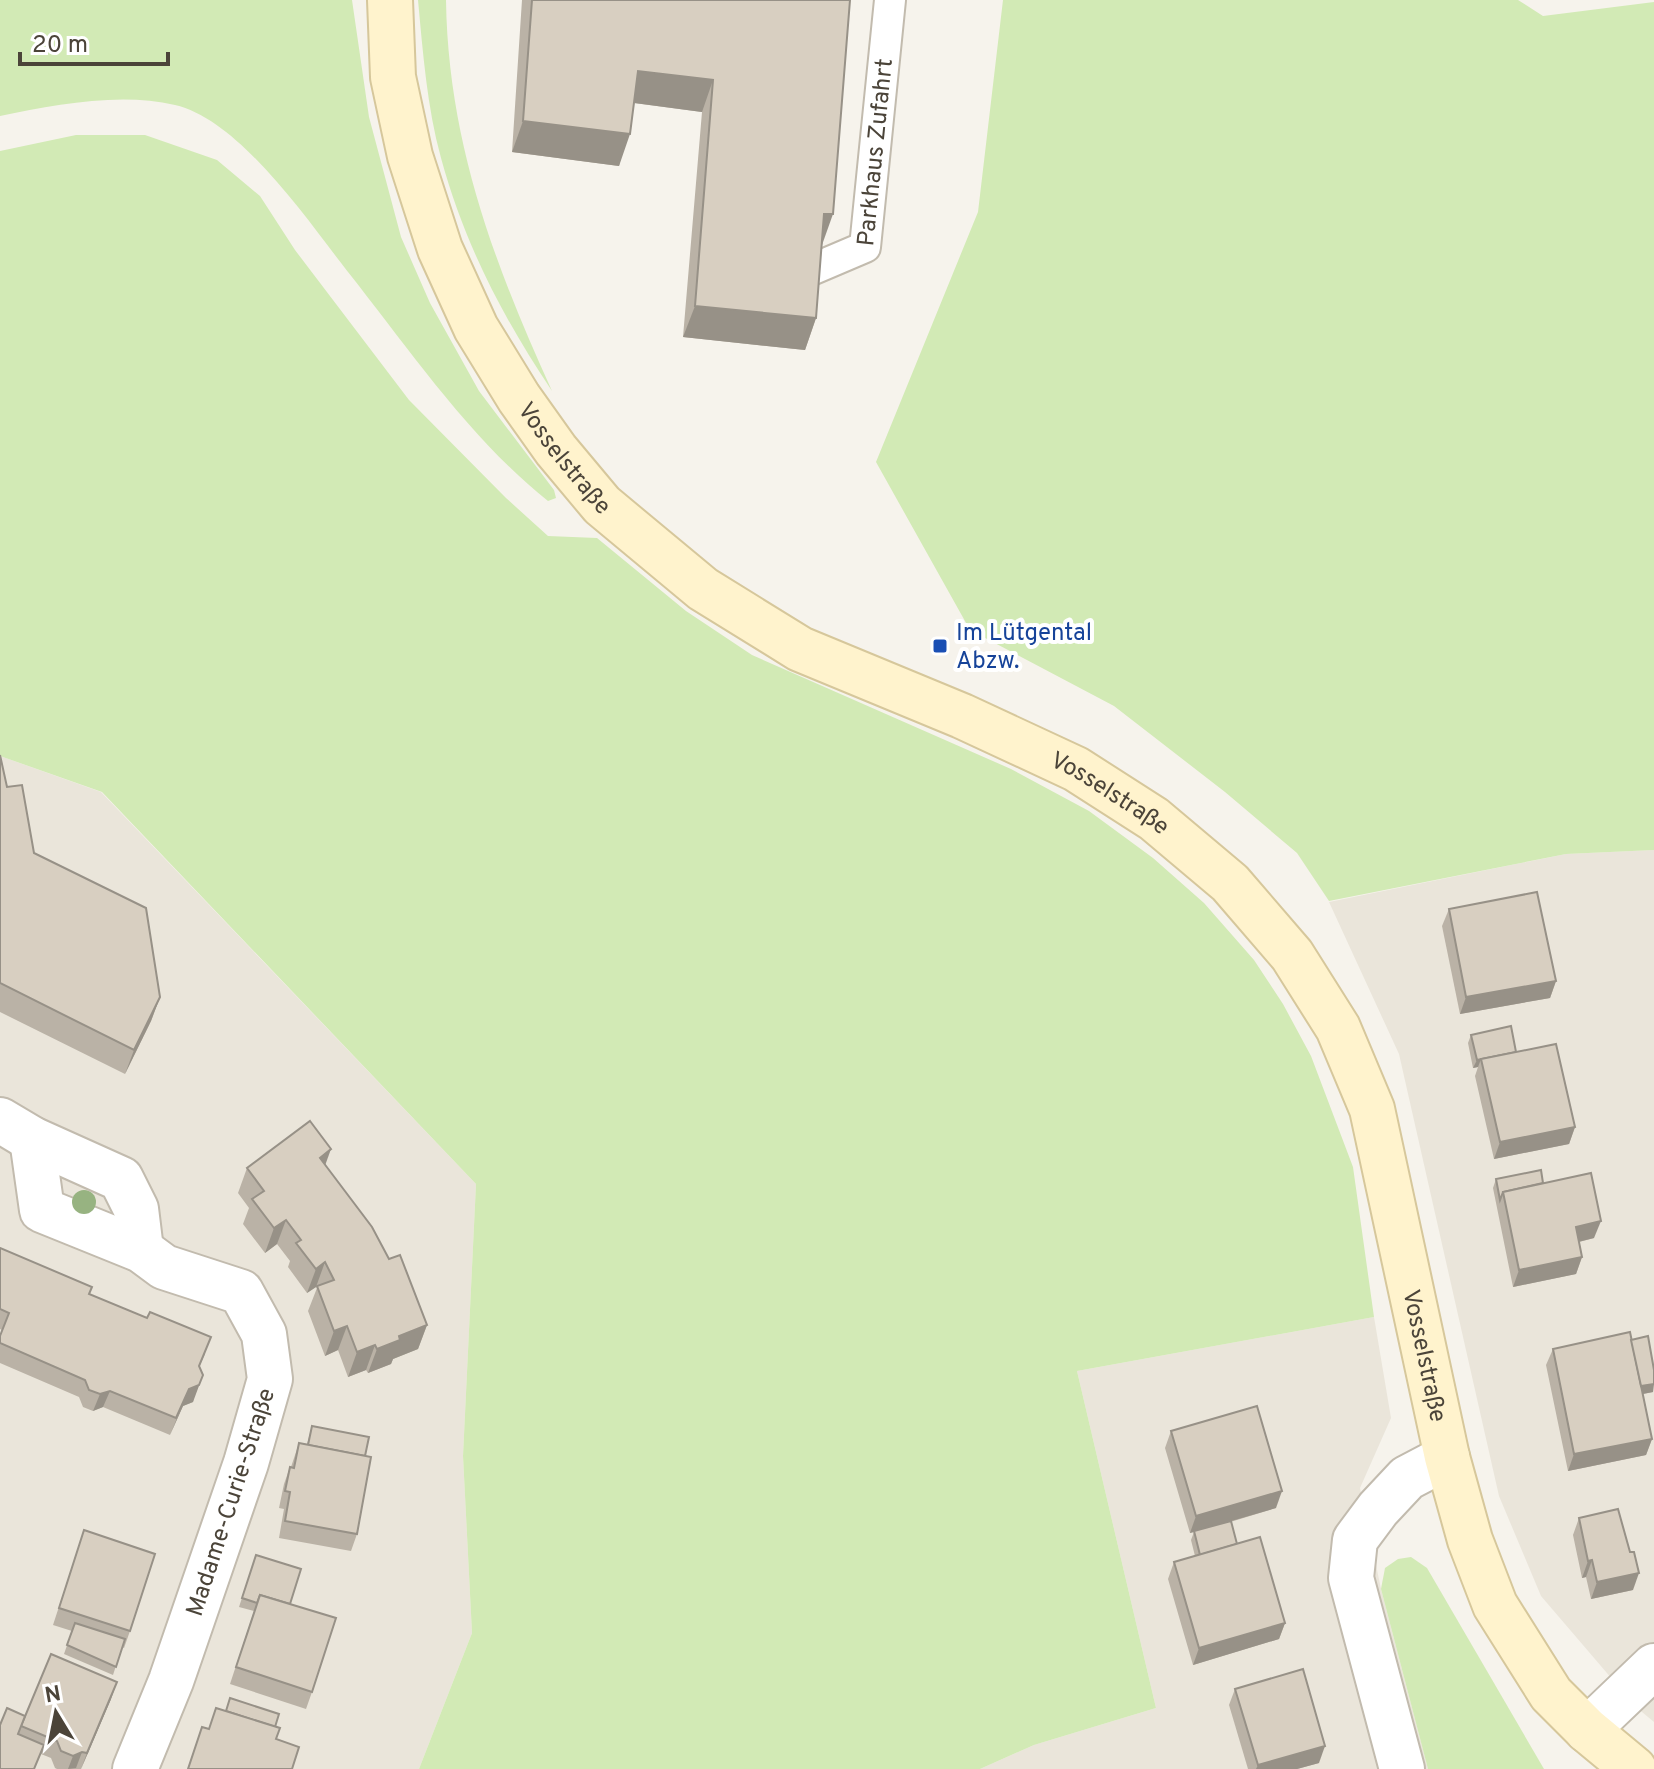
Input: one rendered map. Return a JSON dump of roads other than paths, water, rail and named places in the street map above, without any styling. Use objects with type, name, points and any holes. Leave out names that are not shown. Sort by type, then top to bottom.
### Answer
[{"type":"street","name":"Vosselstraße","points":[[390,0],[393,77],[410,156],[440,249],[476,328],[519,398],[556,450],[602,505],[703,589],[800,649],[962,716],[1076,769],[1154,819],[1230,883],[1292,955],[1338,1028],[1372,1109],[1447,1457],[1470,1540],[1495,1605],[1551,1694],[1587,1730],[1634,1769]]},
{"type":"street","name":"Madame-Curie-Straße","points":[[16,1129],[42,1210],[141,1250],[164,1267],[241,1292],[264,1334],[270,1379],[231,1507],[171,1681],[135,1769]]},
{"type":"street","name":"Madame-Curie-Straße","points":[[16,1129],[121,1179],[136,1209],[141,1250]]},
{"type":"street","points":[[1402,1769],[1351,1578],[1355,1540],[1407,1478],[1447,1457]]},
{"type":"street","points":[[1587,1730],[1654,1666]]},
{"type":"lane","name":"Parkhaus Zufahrt","points":[[811,270],[865,247],[890,0]]},
{"type":"place","name":"Im Lütgental Abzw.","points":[[940,646]]}]
